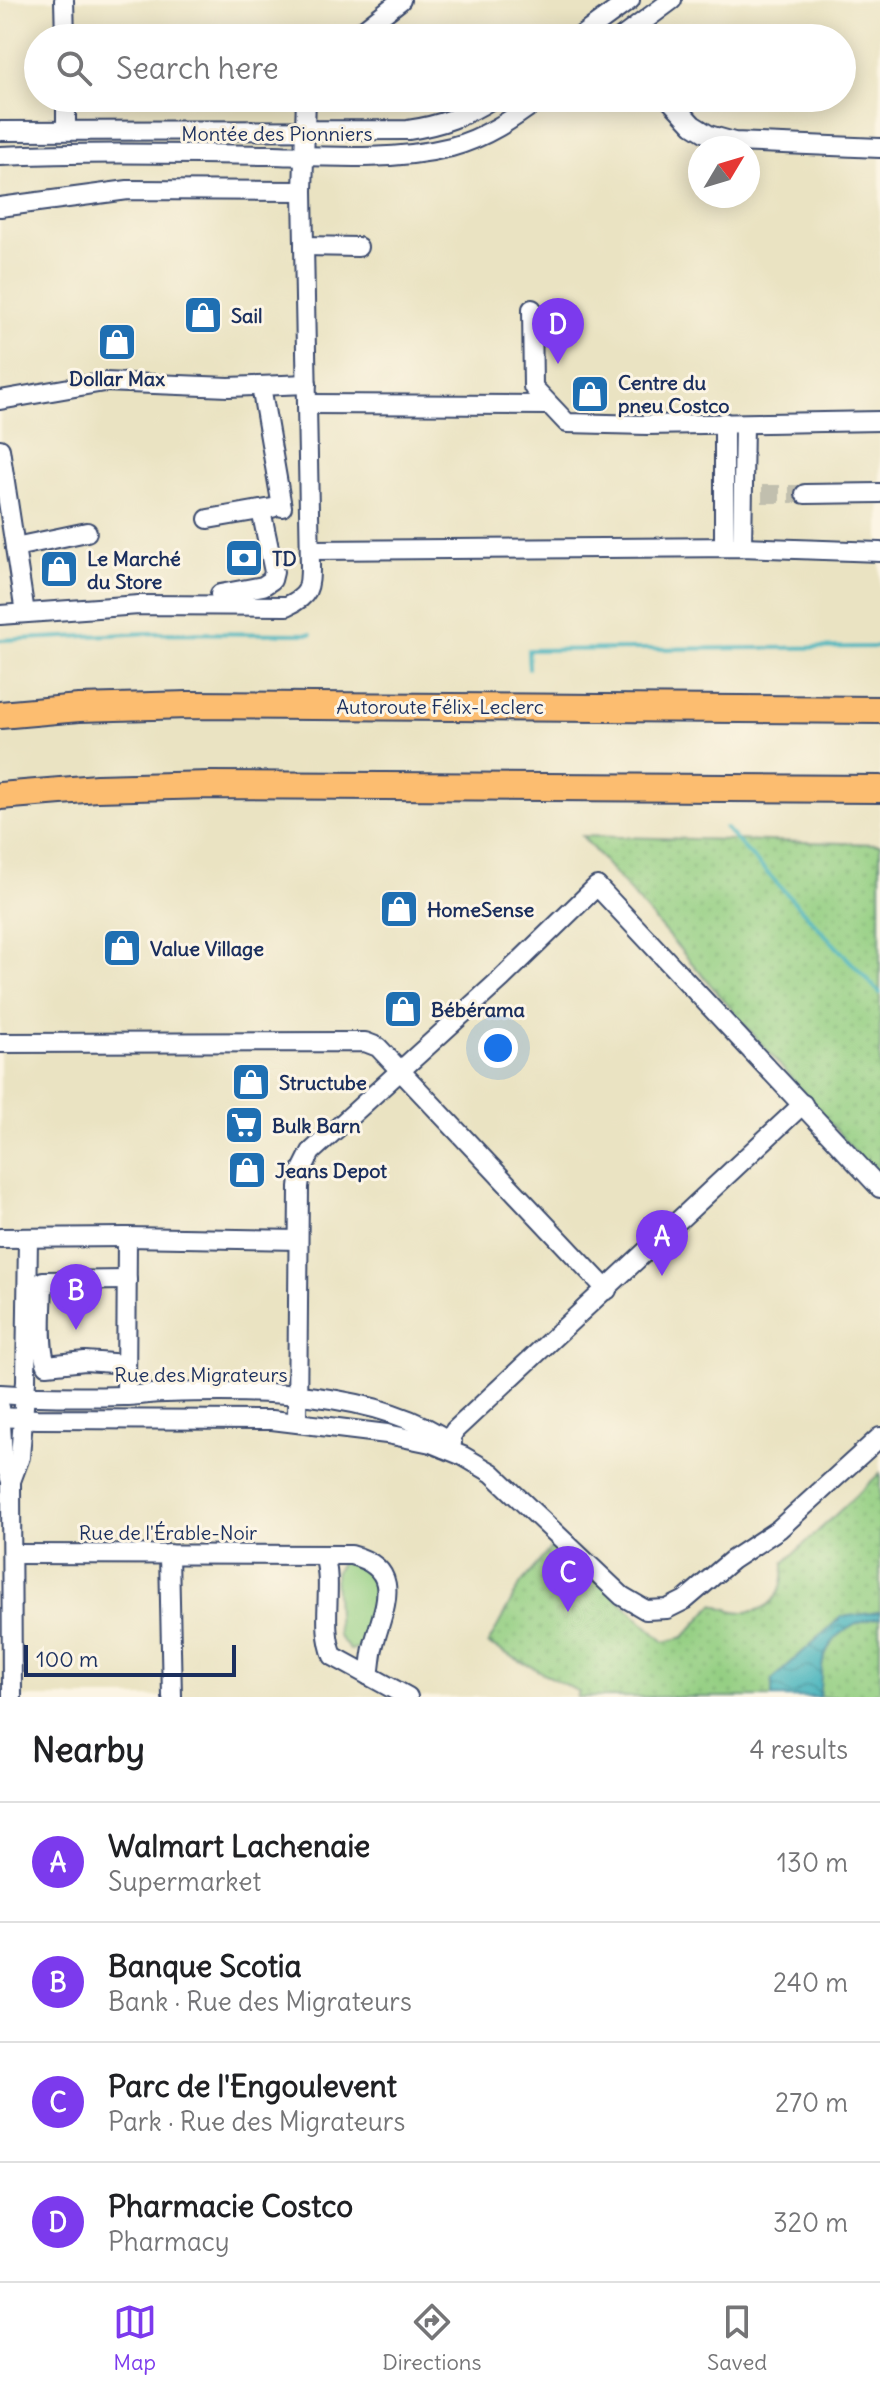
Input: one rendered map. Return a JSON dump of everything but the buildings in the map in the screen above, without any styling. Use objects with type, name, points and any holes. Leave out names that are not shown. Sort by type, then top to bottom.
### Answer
[{"type":"highway","name":"Autoroute Félix-Leclerc","points":[[0,715],[79,708],[189,705],[880,710]]},
{"type":"highway","points":[[0,796],[97,788],[210,785],[880,789]]},
{"type":"street","points":[[64,0],[65,24]]},
{"type":"street","points":[[371,24],[401,0]]},
{"type":"street","points":[[590,24],[605,7],[630,0]]},
{"type":"street","points":[[641,24],[672,0]]},
{"type":"street","points":[[605,7],[616,24]]},
{"type":"street","points":[[66,112],[66,129]]},
{"type":"street","points":[[0,615],[139,605],[287,606],[303,599],[310,585],[303,191],[307,112]]},
{"type":"street","name":"Montée des Pionniers","points":[[0,131],[408,130],[441,125],[471,112]]},
{"type":"street","name":"Montée des Pionniers","points":[[0,156],[397,154],[450,147],[478,138],[521,112]]},
{"type":"street","points":[[681,112],[693,125],[709,135],[734,142],[880,148]]},
{"type":"street","points":[[0,207],[128,190],[303,191]]},
{"type":"street","points":[[304,246],[358,247]]},
{"type":"street","points":[[532,309],[533,387],[567,423],[647,425],[880,421]]},
{"type":"street","points":[[0,400],[104,382],[229,387],[307,384]]},
{"type":"street","points":[[261,386],[282,507]]},
{"type":"street","points":[[307,404],[549,405]]},
{"type":"street","points":[[724,422],[733,547]]},
{"type":"street","points":[[733,547],[752,494],[744,424]]},
{"type":"street","points":[[0,449],[25,613]]},
{"type":"street","points":[[805,494],[880,493]]},
{"type":"street","points":[[208,519],[282,507],[309,506]]},
{"type":"street","points":[[220,594],[263,586],[272,580],[274,572],[261,510]]},
{"type":"street","points":[[15,547],[87,532]]},
{"type":"street","points":[[310,550],[733,547],[880,552]]},
{"type":"street","points":[[297,1422],[299,1187],[301,1172],[311,1152],[597,886],[880,1188]]},
{"type":"street","points":[[0,1043],[365,1042],[378,1047],[607,1290]]},
{"type":"street","points":[[445,1443],[803,1104]]},
{"type":"street","points":[[126,1396],[127,1237]]},
{"type":"street","points":[[0,1238],[298,1240]]},
{"type":"street","points":[[11,1481],[20,1457],[25,1396],[28,1238]]},
{"type":"street","points":[[126,1364],[85,1361],[47,1365],[43,1356],[43,1281],[127,1280]]},
{"type":"street","name":"Rue des Migrateurs","points":[[0,1394],[298,1395],[410,1420],[482,1466],[527,1504],[622,1596],[646,1610],[667,1609],[685,1600],[732,1560],[779,1529],[880,1437]]},
{"type":"street","points":[[0,1404],[3,1458],[11,1481],[12,1697]]},
{"type":"street","name":"Rue des Migrateurs","points":[[0,1417],[297,1422],[445,1443]]},
{"type":"street","name":"Rue de l'Érable-Noir","points":[[12,1554],[351,1555],[366,1559],[386,1584],[388,1597],[369,1676]]},
{"type":"street","points":[[169,1554],[172,1697]]},
{"type":"street","points":[[324,1555],[329,1572],[328,1643],[333,1656],[408,1697]]},
{"type":"green space","points":[[582,836],[880,844],[880,1181]]},
{"type":"green space","points":[[880,1473],[880,1697],[577,1697],[579,1692],[488,1644],[521,1583],[556,1542],[664,1642],[684,1637],[714,1604],[741,1612],[764,1608],[779,1591],[784,1563]]},
{"type":"green space","points":[[349,1558],[370,1574],[375,1590],[373,1610],[361,1648],[350,1650],[338,1636],[335,1573],[343,1559]]},
{"type":"water","points":[[880,1612],[880,1618],[854,1625],[833,1642],[823,1662],[819,1697],[772,1697],[772,1680],[841,1617]]},
{"type":"waterway","points":[[0,640],[150,633],[311,634]]},
{"type":"waterway","points":[[529,668],[528,650],[880,647]]},
{"type":"waterway","points":[[725,828],[880,993]]},
{"type":"tunnel","points":[[762,494],[805,494]]},
{"type":"place","name":"Sail","points":[[203,315]]},
{"type":"place","name":"Dollar Max","points":[[117,342]]},
{"type":"place","name":"Pharmacie Costco","points":[[558,364]]},
{"type":"place","name":"Centre du pneu Costco","points":[[590,394]]},
{"type":"place","name":"TD","points":[[244,558]]},
{"type":"place","name":"Le Marché du Store","points":[[59,569]]},
{"type":"place","name":"HomeSense","points":[[399,909]]},
{"type":"place","name":"Value Village","points":[[122,948]]},
{"type":"place","name":"Bébérama","points":[[403,1009]]},
{"type":"place","name":"Structube","points":[[251,1082]]},
{"type":"place","name":"Bulk Barn","points":[[244,1125]]},
{"type":"place","name":"Jeans Depot","points":[[247,1170]]},
{"type":"place","name":"Walmart Lachenaie","points":[[662,1276]]},
{"type":"place","name":"Banque Scotia","points":[[76,1330]]},
{"type":"place","name":"Parc de l'Engoulevent","points":[[568,1612]]}]
